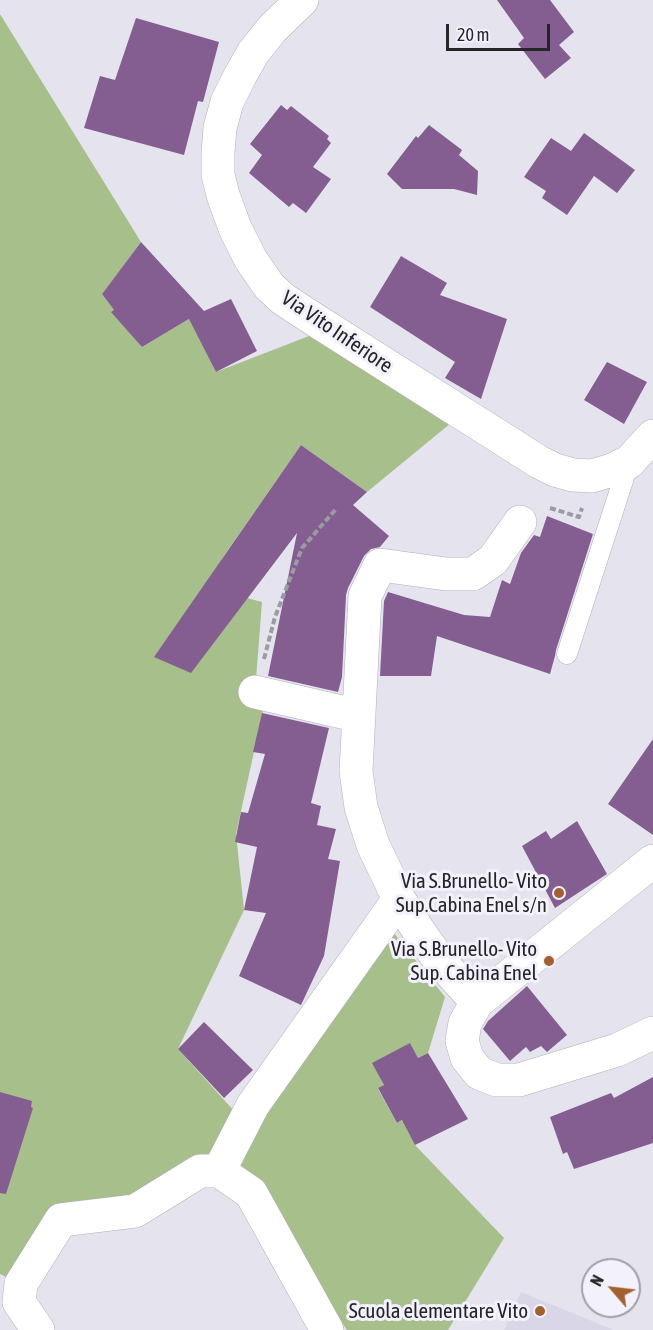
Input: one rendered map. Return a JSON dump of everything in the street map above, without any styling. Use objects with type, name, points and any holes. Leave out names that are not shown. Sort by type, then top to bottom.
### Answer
[{"type":"street","name":"Via Vito Inferiore","points":[[302,0],[272,29],[253,53],[227,102],[220,128],[218,175],[223,195],[251,260],[269,286],[283,299],[312,318],[555,470],[573,475],[592,476],[612,470],[629,462],[653,436]]},
{"type":"street","points":[[477,1002],[440,961],[399,899],[373,845],[361,807],[356,771],[365,596],[380,565],[446,574],[473,574],[493,560],[520,522]]},
{"type":"street","points":[[255,692],[359,716]]},
{"type":"street","points":[[653,861],[477,1002],[465,1023],[462,1041],[467,1058],[478,1073],[497,1080],[519,1080],[617,1050],[653,1034]]},
{"type":"street","points":[[219,1171],[253,1105],[399,899]]},
{"type":"street","points":[[38,1330],[19,1302],[21,1284],[61,1220],[135,1211],[200,1171],[219,1171],[251,1193],[327,1330]]},
{"type":"lane","points":[[567,654],[629,462]]},
{"type":"path","points":[[255,692],[275,617],[302,548],[336,509]]},
{"type":"shaded area","name":"Scuola elementare Vito","points":[[521,1292],[614,1330],[504,1330]]},
{"type":"green space","points":[[0,14],[141,242],[102,294],[142,347],[191,318],[216,372],[309,336],[451,423],[367,492],[301,445],[221,560],[232,594],[262,602],[255,692],[264,706],[236,834],[244,910],[178,1049],[235,1112],[381,917],[445,997],[428,1053],[418,1058],[410,1044],[373,1063],[384,1085],[378,1089],[397,1123],[403,1120],[415,1145],[504,1238],[448,1330],[347,1330],[251,1193],[219,1171],[61,1220],[21,1284],[0,1274]]},
{"type":"building","points":[[497,0],[550,0],[574,32],[559,45],[571,58],[545,79],[518,44],[524,38]]},
{"type":"building","points":[[136,18],[219,42],[203,102],[198,101],[184,155],[84,128],[100,76],[115,80]]},
{"type":"building","points":[[281,105],[287,110],[291,106],[329,136],[327,139],[331,143],[313,167],[331,179],[306,213],[293,203],[289,207],[249,173],[262,155],[250,144]]},
{"type":"building","points":[[429,125],[462,150],[459,155],[478,171],[477,195],[454,189],[402,189],[387,174],[416,136],[418,138]]},
{"type":"building","points":[[584,133],[635,170],[617,193],[594,176],[567,215],[542,198],[546,191],[524,177],[551,138],[571,151]]},
{"type":"building","points":[[141,242],[204,311],[231,299],[257,351],[216,372],[189,319],[142,347],[111,312],[114,310],[102,294]]},
{"type":"building","points":[[401,256],[447,283],[440,295],[507,319],[481,399],[445,378],[455,362],[370,307]]},
{"type":"building","points":[[607,362],[647,382],[624,424],[584,400]]},
{"type":"building","points":[[301,445],[367,492],[353,505],[389,536],[380,547],[371,549],[364,556],[348,588],[342,677],[338,692],[268,676],[297,533],[191,673],[154,657]]},
{"type":"building","points":[[547,516],[593,534],[550,674],[437,636],[431,676],[380,676],[384,601],[388,592],[464,615],[490,617],[502,580],[510,584],[521,553],[534,535],[540,537]]},
{"type":"building","points":[[262,713],[329,728],[311,803],[321,806],[317,825],[336,829],[328,859],[340,861],[324,956],[301,1005],[239,976],[266,913],[244,910],[257,847],[235,842],[241,812],[248,813],[265,754],[253,752]]},
{"type":"building","points":[[653,739],[653,835],[608,804]]},
{"type":"building","points":[[577,821],[607,874],[555,908],[522,846],[546,831],[551,839]]},
{"type":"building","points":[[527,986],[567,1035],[547,1052],[541,1046],[530,1052],[526,1047],[510,1061],[483,1029],[488,1021]]},
{"type":"building","points":[[204,1022],[253,1070],[224,1098],[178,1049]]},
{"type":"building","points":[[410,1043],[418,1058],[428,1053],[468,1119],[415,1145],[402,1120],[397,1123],[378,1088],[384,1085],[372,1063]]},
{"type":"building","points":[[653,1077],[653,1143],[574,1169],[567,1152],[563,1154],[550,1117],[611,1093],[614,1098]]},
{"type":"building","points":[[0,1092],[32,1101],[31,1107],[33,1108],[6,1194],[0,1193]]},
{"type":"place","name":"Via S.Brunello- Vito Sup.Cabina Enel s/n","points":[[559,893]]},
{"type":"place","name":"Via S.Brunello- Vito Sup. Cabina Enel","points":[[549,961]]},
{"type":"place","name":"Scuola elementare Vito","points":[[540,1311]]}]
